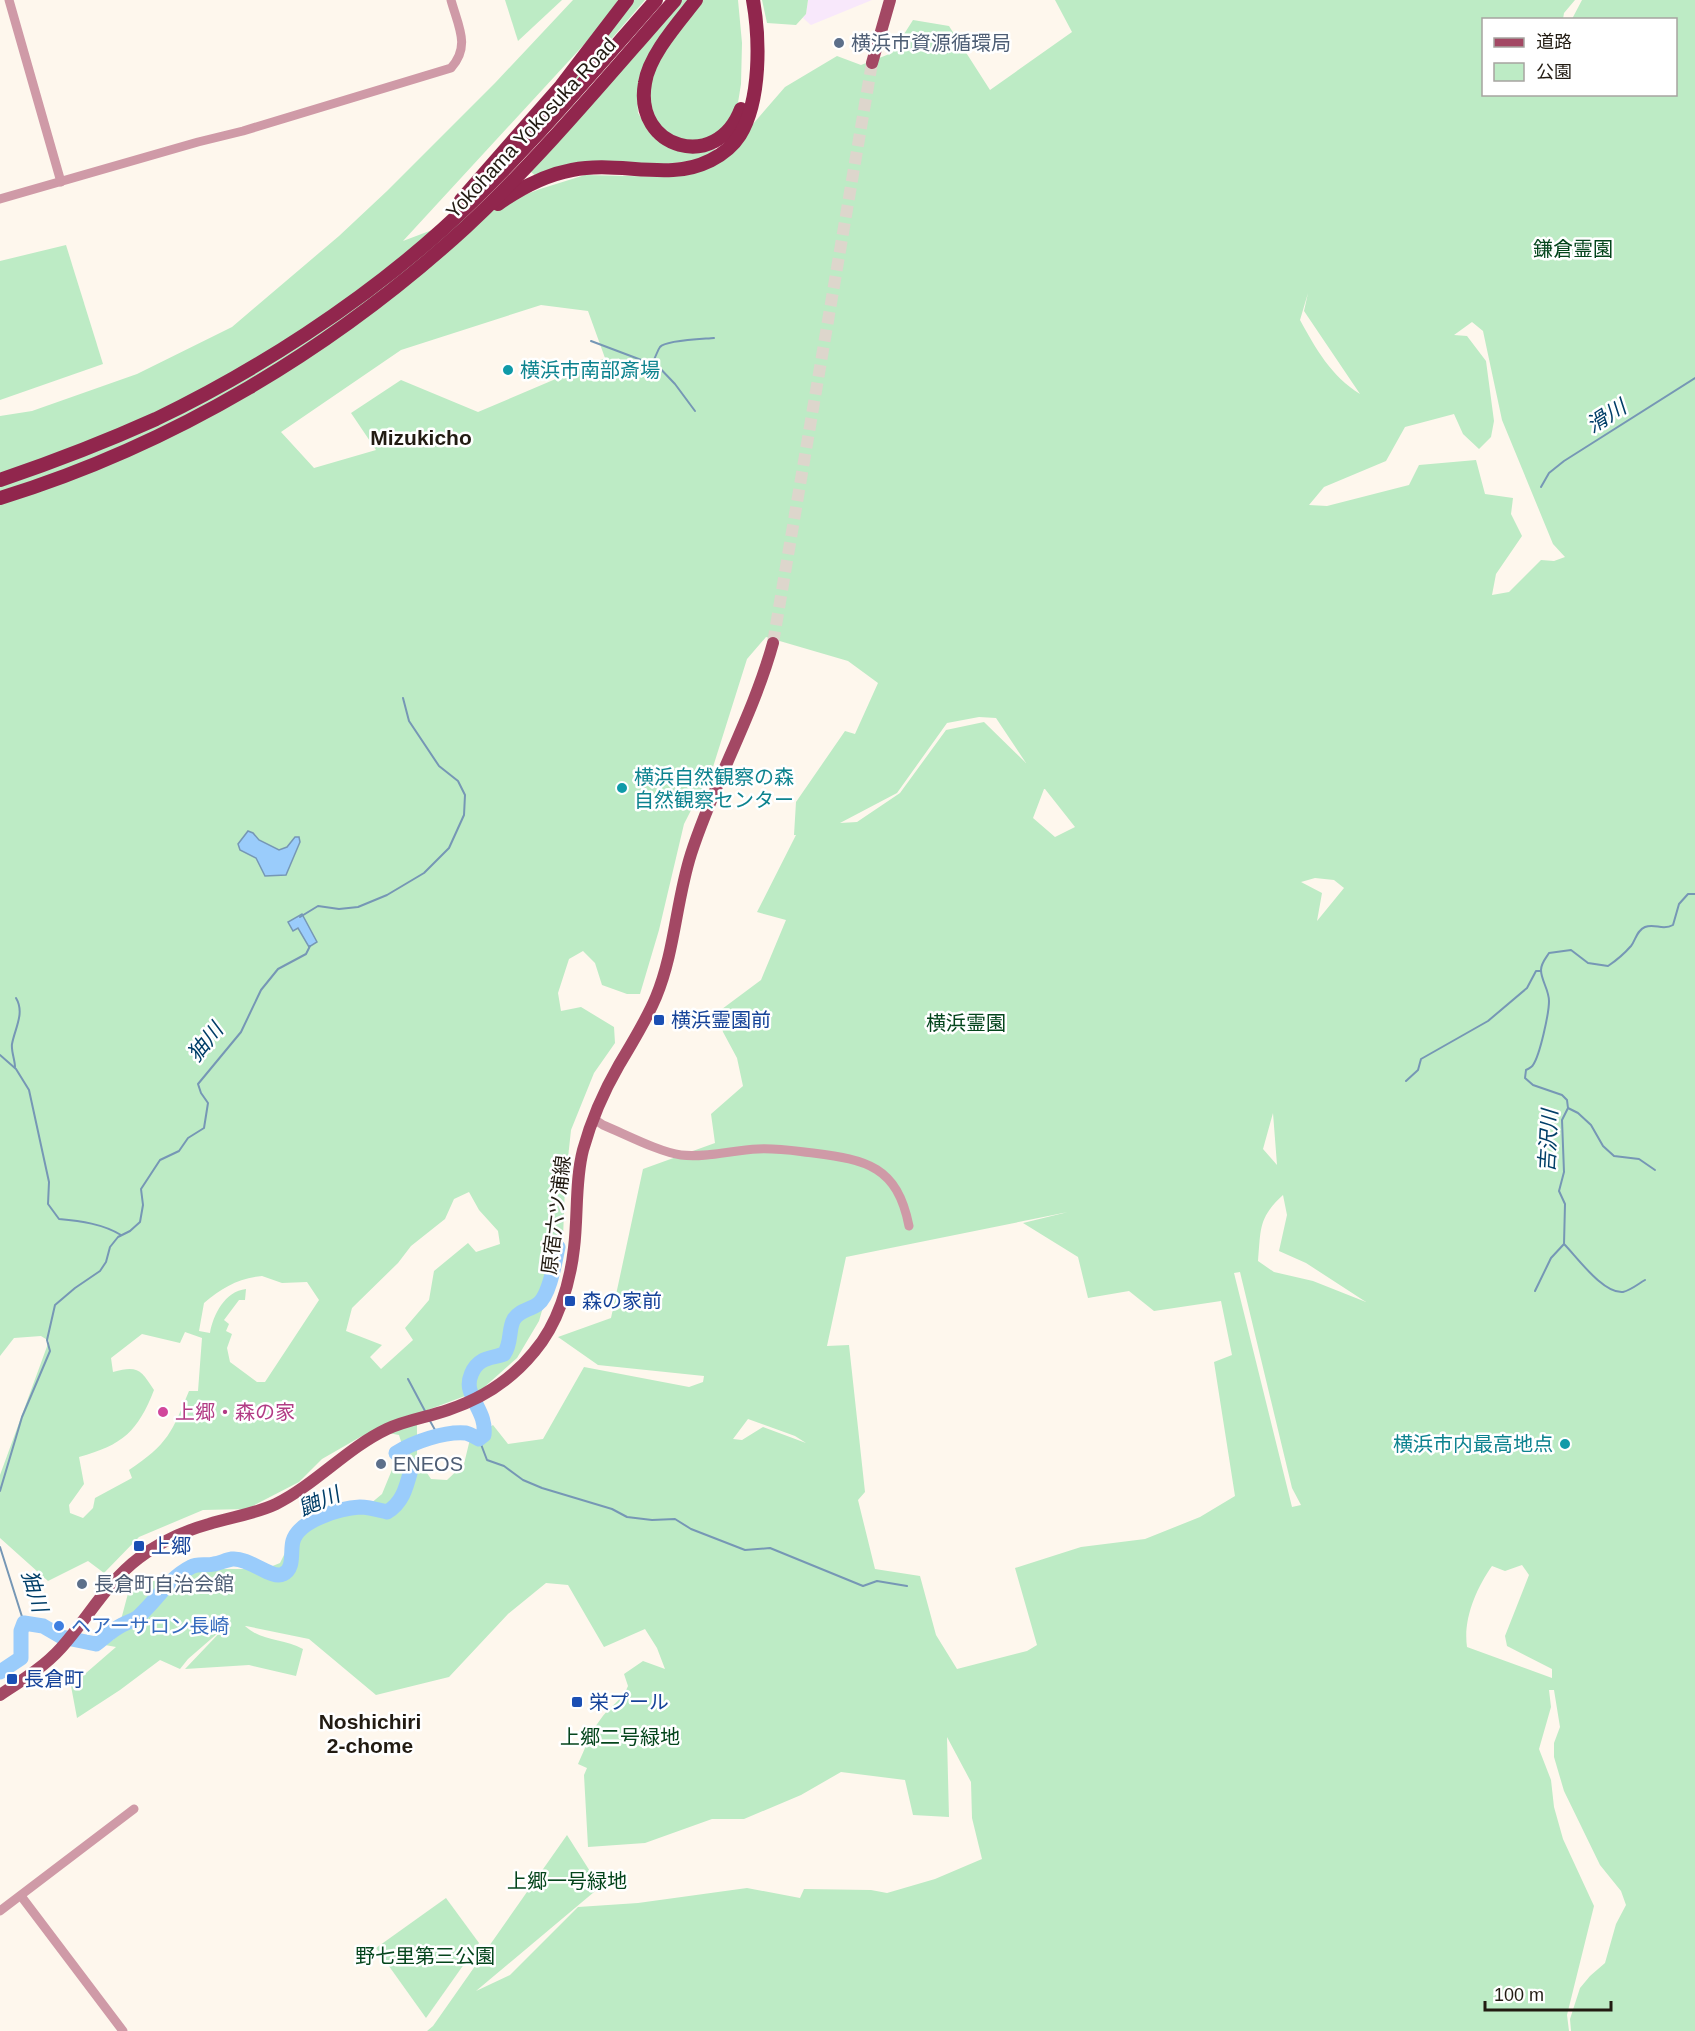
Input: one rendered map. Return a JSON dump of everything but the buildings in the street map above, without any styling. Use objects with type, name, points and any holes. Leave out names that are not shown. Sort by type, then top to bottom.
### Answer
[{"type":"highway","points":[[312,329],[452,210],[553,95],[627,0]]},
{"type":"highway","name":"Yokohama Yokosuka Road","points":[[0,480],[78,452],[156,418],[214,388],[312,329],[382,279],[442,230],[530,143],[656,0]]},
{"type":"highway","name":"Yokohama Yokosuka Road","points":[[0,498],[93,465],[197,416],[325,339],[380,299],[467,225],[550,141],[675,0]]},
{"type":"highway","points":[[696,0],[667,38],[651,65],[645,80],[643,97],[646,113],[660,135],[674,144],[687,147],[708,144],[722,137],[736,121],[744,95],[747,70],[748,38],[744,0]]},
{"type":"highway","points":[[467,225],[517,191],[570,170],[599,167],[651,170],[689,168],[703,164],[728,148],[740,135],[753,98],[757,68],[753,0]]},
{"type":"main road","points":[[872,63],[890,0]]},
{"type":"main road","name":"原宿六ツ浦線","points":[[0,1695],[48,1662],[125,1569],[164,1541],[192,1529],[247,1515],[276,1504],[389,1428],[479,1397],[501,1384],[536,1351],[549,1331],[569,1278],[574,1248],[582,1152],[617,1069],[642,1027],[657,995],[669,956],[691,854],[753,704],[773,643]]},
{"type":"street","points":[[9,0],[61,182]]},
{"type":"street","points":[[0,199],[243,131],[451,68],[457,61],[463,46],[451,0]]},
{"type":"street","points":[[594,1119],[614,1130],[682,1155],[768,1149],[862,1161],[876,1169],[893,1184],[903,1201],[909,1226]]},
{"type":"street","points":[[0,1911],[134,1809]]},
{"type":"street","points":[[21,1896],[123,2031]]},
{"type":"shaded area","points":[[808,0],[872,0],[811,25],[803,18],[806,14]]},
{"type":"green space","points":[[505,0],[562,0],[518,41]]},
{"type":"green space","points":[[573,0],[618,0],[602,25],[403,241],[540,189],[585,175],[668,177],[721,161],[785,87],[837,56],[861,65],[892,53],[913,20],[949,26],[990,90],[1072,32],[1055,0],[1575,0],[1564,13],[1563,18],[1482,18],[1482,96],[1677,96],[1677,18],[1573,18],[1582,0],[1695,0],[1695,2031],[1571,2031],[1570,2019],[1580,1988],[1605,1963],[1616,1924],[1626,1905],[1621,1891],[1600,1865],[1564,1791],[1554,1757],[1554,1743],[1560,1727],[1554,1690],[1549,1690],[1551,1707],[1539,1749],[1551,1780],[1554,1807],[1563,1839],[1594,1906],[1567,2015],[1569,2031],[427,2031],[433,2026],[567,1835],[600,1887],[476,1991],[510,1975],[578,1907],[638,1903],[747,1888],[800,1898],[804,1889],[871,1890],[887,1893],[935,1879],[982,1859],[972,1818],[971,1782],[947,1737],[949,1817],[913,1815],[905,1780],[841,1772],[801,1795],[744,1819],[712,1819],[645,1843],[588,1847],[584,1775],[587,1768],[578,1764],[590,1736],[603,1715],[626,1691],[628,1686],[624,1674],[643,1661],[665,1669],[657,1648],[645,1629],[604,1647],[568,1585],[546,1583],[508,1614],[449,1677],[376,1695],[309,1639],[246,1626],[258,1635],[303,1649],[296,1676],[249,1665],[185,1669],[226,1626],[188,1659],[180,1669],[160,1660],[77,1718],[71,1686],[116,1647],[105,1645],[114,1639],[113,1635],[122,1616],[130,1586],[210,1569],[265,1569],[280,1563],[306,1511],[344,1502],[370,1504],[382,1494],[403,1448],[399,1435],[378,1431],[362,1436],[322,1459],[299,1482],[247,1509],[203,1510],[139,1537],[104,1573],[88,1561],[48,1581],[0,1538],[0,1475],[49,1341],[41,1336],[14,1338],[0,1356],[0,416],[32,411],[137,374],[232,327],[339,236],[495,83]],"holes":[[[1308,293],[1304,311],[1360,394],[1332,370],[1300,320]],[[541,305],[588,311],[605,358],[478,412],[401,380],[351,413],[376,450],[314,468],[281,432],[401,350]],[[1472,322],[1483,331],[1502,420],[1553,544],[1565,557],[1554,561],[1541,560],[1509,592],[1492,595],[1496,574],[1522,536],[1511,514],[1513,498],[1485,494],[1476,460],[1419,465],[1409,485],[1327,506],[1309,505],[1324,487],[1386,461],[1405,427],[1454,414],[1463,434],[1479,449],[1491,437],[1494,421],[1486,361],[1467,336],[1454,335]],[[766,637],[848,661],[878,683],[855,734],[845,731],[796,802],[794,835],[796,835],[757,912],[786,920],[761,980],[718,1012],[723,1032],[737,1058],[743,1086],[711,1114],[715,1143],[643,1169],[611,1318],[558,1337],[598,1365],[704,1376],[703,1382],[689,1387],[584,1367],[543,1439],[508,1444],[493,1425],[470,1439],[464,1464],[447,1480],[431,1479],[417,1458],[417,1414],[481,1390],[517,1358],[539,1321],[563,1238],[565,1186],[571,1130],[594,1073],[615,1043],[614,1027],[581,1007],[561,1011],[558,993],[569,959],[583,951],[595,963],[602,985],[627,994],[640,994],[659,930],[684,824],[713,767],[747,659]],[[979,717],[996,718],[1026,763],[984,722],[946,730],[900,793],[857,822],[840,823],[897,793],[947,723]],[[1044,789],[1075,827],[1055,837],[1033,818]],[[1315,878],[1334,880],[1344,888],[1317,921],[1322,893],[1301,882]],[[1273,1113],[1277,1165],[1263,1149]],[[469,1192],[479,1210],[498,1231],[500,1244],[476,1252],[468,1243],[434,1271],[429,1300],[405,1328],[413,1340],[381,1369],[370,1357],[382,1345],[346,1331],[352,1308],[398,1263],[411,1246],[445,1219],[454,1199]],[[1283,1195],[1287,1215],[1279,1251],[1306,1263],[1366,1302],[1313,1281],[1274,1272],[1258,1261],[1262,1225],[1269,1211]],[[1068,1212],[1023,1223],[1078,1257],[1088,1298],[1129,1291],[1154,1311],[1221,1301],[1232,1355],[1214,1362],[1235,1496],[1200,1517],[1145,1539],[1081,1547],[1015,1568],[1037,1645],[1027,1651],[957,1669],[936,1635],[920,1576],[875,1569],[858,1500],[865,1492],[849,1345],[827,1346],[846,1257]],[[1240,1272],[1292,1488],[1301,1505],[1292,1507],[1234,1273]],[[262,1276],[282,1283],[307,1282],[319,1300],[265,1382],[257,1382],[230,1362],[227,1348],[232,1334],[226,1331],[229,1324],[224,1320],[239,1300],[245,1300],[246,1289],[232,1294],[221,1305],[210,1333],[199,1331],[204,1303],[224,1288]],[[185,1332],[202,1338],[198,1391],[189,1391],[173,1427],[161,1444],[129,1470],[132,1478],[95,1498],[93,1508],[83,1518],[70,1513],[69,1505],[84,1484],[79,1457],[107,1447],[127,1434],[142,1416],[154,1390],[146,1378],[134,1369],[113,1372],[111,1358],[142,1334],[180,1343]],[[748,1419],[795,1436],[806,1443],[763,1427],[742,1440],[733,1439]],[[1522,1565],[1529,1575],[1505,1636],[1507,1646],[1552,1669],[1552,1678],[1467,1647],[1467,1626],[1472,1605],[1492,1566],[1505,1571]]]},
{"type":"green space","points":[[634,0],[645,0],[570,87],[568,85]]},
{"type":"green space","points":[[681,0],[690,0],[643,69],[637,91],[638,113],[654,138],[677,151],[714,147],[716,153],[701,160],[538,178],[531,172]]},
{"type":"green space","points":[[702,0],[738,0],[742,43],[741,84],[737,109],[717,137],[696,143],[669,138],[651,114],[649,97],[651,82],[665,52]]},
{"type":"green space","points":[[762,0],[808,0],[806,14],[796,25],[767,23]]},
{"type":"green space","points":[[66,245],[103,364],[0,400],[0,261]]},
{"type":"green space","name":"野七里第三公園","points":[[446,1898],[479,1943],[426,2018],[376,1948]]},
{"type":"water","points":[[248,831],[259,840],[279,850],[287,847],[295,837],[299,837],[300,842],[286,875],[265,876],[256,858],[240,850],[238,844]]},
{"type":"water","points":[[302,914],[317,942],[309,947],[298,928],[293,931],[288,922]]},
{"type":"waterway","points":[[653,361],[660,347],[664,345],[677,341],[714,338]]},
{"type":"waterway","points":[[591,341],[644,361],[653,361],[675,384],[695,411]]},
{"type":"waterway","name":"滑川","points":[[1541,487],[1549,473],[1564,461],[1695,378]]},
{"type":"waterway","name":"㹨川","points":[[300,917],[318,906],[339,909],[358,907],[387,895],[424,873],[449,848],[464,815],[465,795],[458,781],[439,766],[409,721],[403,698]]},
{"type":"waterway","name":"吉沢川","points":[[1535,1291],[1551,1258],[1564,1244],[1565,1204],[1559,1191],[1564,1172],[1562,1120],[1568,1108],[1567,1100],[1562,1095],[1533,1085],[1525,1078],[1526,1070],[1536,1060],[1547,1015],[1549,997],[1541,974],[1542,965],[1549,953],[1571,950],[1588,963],[1608,966],[1633,944],[1638,933],[1645,927],[1673,925],[1679,904],[1688,894],[1695,894]]},
{"type":"waterway","name":"㹨川","points":[[0,1491],[22,1417],[50,1351],[47,1340],[55,1305],[100,1271],[106,1262],[110,1247],[118,1237],[130,1231],[140,1222],[143,1205],[141,1189],[160,1160],[179,1151],[188,1138],[204,1128],[208,1103],[198,1084],[241,1032],[261,990],[278,969],[306,954],[310,946]]},
{"type":"waterway","points":[[1406,1081],[1418,1070],[1421,1059],[1488,1021],[1527,988],[1536,971],[1541,971]]},
{"type":"waterway","points":[[15,1067],[12,1044],[20,1009],[16,998]]},
{"type":"waterway","points":[[0,1055],[16,1069],[29,1090],[49,1182],[48,1204],[59,1219],[84,1222],[121,1235]]},
{"type":"waterway","points":[[1568,1108],[1578,1113],[1591,1125],[1603,1146],[1614,1156],[1639,1159],[1655,1170]]},
{"type":"waterway","points":[[1564,1244],[1599,1281],[1615,1291],[1626,1291],[1645,1280]]},
{"type":"waterway","name":"鼬川","points":[[0,1672],[21,1658],[21,1631],[24,1623],[43,1626],[62,1637],[96,1644],[115,1629],[138,1617],[169,1583],[191,1567],[239,1559],[273,1574],[283,1574],[287,1572],[291,1564],[293,1541],[303,1527],[312,1521],[352,1508],[360,1507],[387,1512],[393,1508],[404,1492],[412,1466],[396,1453],[420,1441],[439,1436],[466,1433],[479,1439],[484,1435],[482,1417],[470,1390],[469,1382],[472,1374],[482,1361],[504,1354],[514,1319],[542,1300],[551,1277],[558,1247]]},
{"type":"waterway","points":[[408,1379],[425,1411]]},
{"type":"waterway","points":[[430,1421],[439,1437]]},
{"type":"waterway","points":[[479,1439],[487,1460],[504,1466],[523,1480],[542,1488],[612,1509],[627,1517],[652,1520],[675,1519],[691,1529],[745,1550],[770,1548],[863,1586],[877,1581],[907,1586]]},
{"type":"waterway","name":"㹨川","points":[[0,1547],[24,1623]]},
{"type":"tunnel","points":[[773,643],[872,63]]},
{"type":"place","name":"横浜市資源循環局","points":[[839,43]]},
{"type":"place","name":"横浜市南部斎場","points":[[508,370]]},
{"type":"place","name":"横浜自然観察の森 自然観察センター","points":[[622,788]]},
{"type":"place","name":"横浜霊園前","points":[[659,1020]]},
{"type":"place","name":"森の家前","points":[[570,1301]]},
{"type":"place","name":"上郷・森の家","points":[[163,1412]]},
{"type":"place","name":"横浜市内最高地点","points":[[1565,1444]]},
{"type":"place","name":"ENEOS","points":[[381,1464]]},
{"type":"place","name":"上郷","points":[[139,1546]]},
{"type":"place","name":"長倉町自治会館","points":[[82,1584]]},
{"type":"place","name":"ヘアーサロン長崎","points":[[59,1626]]},
{"type":"place","name":"長倉町","points":[[12,1679]]},
{"type":"place","name":"栄プール","points":[[577,1702]]},
{"type":"district","name":"Mizukicho","points":[[421,437]]},
{"type":"district","name":"Noshichiri 2-chome","points":[[370,1733]]},
{"type":"park label","name":"鎌倉霊園","points":[[1573,249]]},
{"type":"park label","name":"横浜霊園","points":[[966,1023]]},
{"type":"park label","name":"上郷二号緑地","points":[[620,1737]]},
{"type":"park label","name":"上郷一号緑地","points":[[567,1881]]}]
